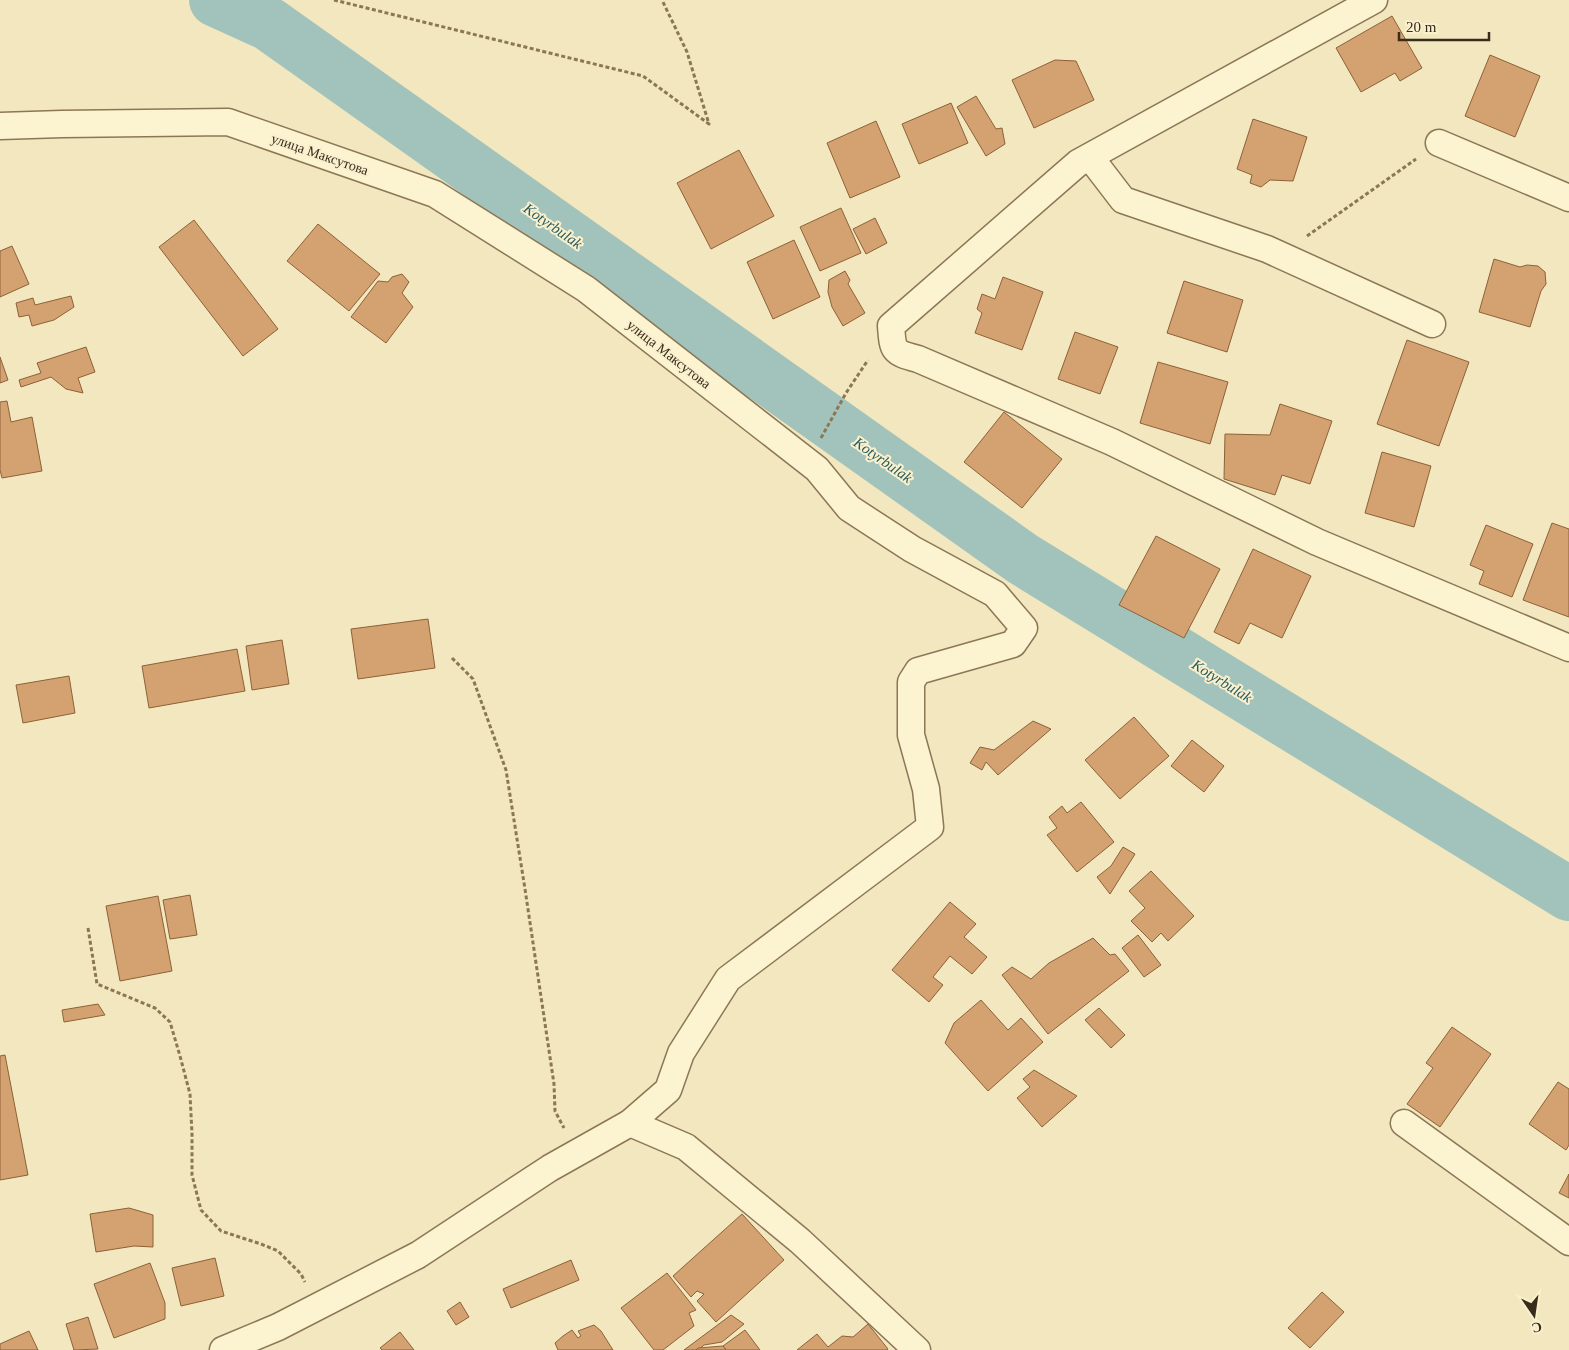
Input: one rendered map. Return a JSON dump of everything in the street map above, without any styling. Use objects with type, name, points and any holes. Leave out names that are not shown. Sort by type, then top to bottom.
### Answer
[{"type":"street","points":[[1374,0],[1078,163],[891,326],[894,349],[899,354],[918,359],[1112,442],[1317,542],[1569,648]]},
{"type":"street","name":"улица Максутова","points":[[0,126],[228,122],[435,194],[586,289],[817,469],[849,508],[912,548],[995,594],[1024,628],[1013,644],[918,671],[911,682],[911,735],[926,789],[930,827],[728,979],[681,1053],[668,1090],[630,1123]]},
{"type":"street","points":[[1439,143],[1569,198]]},
{"type":"street","points":[[1090,157],[1123,200],[1267,249],[1432,324]]},
{"type":"street","points":[[223,1350],[278,1327],[418,1255],[550,1168],[630,1123],[686,1147],[800,1241],[918,1350]]},
{"type":"street","points":[[1404,1123],[1569,1242]]},
{"type":"path","points":[[334,0],[643,76],[708,124],[687,52],[662,0]]},
{"type":"path","points":[[1280,255],[1439,143]]},
{"type":"path","points":[[818,443],[846,393]]},
{"type":"path","points":[[452,658],[473,679],[506,770],[554,1084],[555,1111],[576,1154]]},
{"type":"path","points":[[88,928],[97,984],[156,1008],[170,1022],[190,1094],[192,1174],[201,1210],[221,1231],[278,1251],[301,1274],[320,1306]]},
{"type":"building","points":[[1392,16],[1422,68],[1400,81],[1395,73],[1361,92],[1336,48]]},
{"type":"building","points":[[1490,55],[1540,76],[1515,137],[1465,116]]},
{"type":"building","points":[[1055,60],[1076,61],[1094,100],[1034,128],[1012,80]]},
{"type":"building","points":[[976,96],[996,129],[1002,128],[1005,144],[986,156],[957,107]]},
{"type":"building","points":[[951,103],[968,143],[919,164],[902,124]]},
{"type":"building","points":[[1253,119],[1307,137],[1293,181],[1270,180],[1261,187],[1250,183],[1252,175],[1237,169]]},
{"type":"building","points":[[876,121],[900,177],[850,198],[827,143]]},
{"type":"building","points":[[739,150],[774,216],[711,249],[677,183]]},
{"type":"building","points":[[841,208],[861,253],[820,271],[800,227]]},
{"type":"building","points":[[875,218],[887,243],[866,254],[853,229]]},
{"type":"building","points":[[194,220],[278,329],[243,356],[159,247]]},
{"type":"building","points":[[318,224],[380,274],[349,311],[287,261]]},
{"type":"building","points":[[794,240],[820,297],[773,319],[747,262]]},
{"type":"building","points":[[12,246],[29,284],[0,297],[0,251]]},
{"type":"building","points":[[1494,259],[1520,267],[1527,265],[1538,266],[1545,272],[1546,284],[1541,291],[1530,327],[1479,312]]},
{"type":"building","points":[[845,271],[850,280],[848,284],[865,313],[843,326],[832,307],[828,292],[829,280]]},
{"type":"building","points":[[402,274],[409,282],[402,293],[413,307],[386,343],[351,317],[378,281],[388,282],[392,277]]},
{"type":"building","points":[[1003,277],[1043,292],[1022,350],[975,333],[982,313],[977,309],[982,294],[995,299]]},
{"type":"building","points":[[1184,281],[1243,300],[1227,352],[1167,333]]},
{"type":"building","points":[[71,296],[74,307],[54,320],[32,326],[29,315],[19,317],[16,303],[33,298],[35,305]]},
{"type":"building","points":[[1075,332],[1118,347],[1100,394],[1058,379]]},
{"type":"building","points":[[1407,340],[1469,362],[1439,446],[1377,424]]},
{"type":"building","points":[[86,347],[95,372],[78,378],[83,393],[66,389],[51,377],[21,387],[19,380],[41,373],[37,363]]},
{"type":"building","points":[[0,357],[8,380],[0,383]]},
{"type":"building","points":[[1158,362],[1228,382],[1210,444],[1140,423]]},
{"type":"building","points":[[7,401],[11,422],[32,417],[42,471],[2,478],[0,470],[0,402]]},
{"type":"building","points":[[1280,404],[1332,421],[1310,484],[1282,475],[1275,495],[1224,479],[1225,434],[1270,435]]},
{"type":"building","points":[[1004,412],[1062,459],[1022,508],[964,462]]},
{"type":"building","points":[[1382,452],[1431,466],[1414,527],[1365,513]]},
{"type":"building","points":[[1552,523],[1569,529],[1569,617],[1523,600]]},
{"type":"building","points":[[1486,525],[1533,544],[1512,597],[1479,584],[1484,571],[1470,565]]},
{"type":"building","points":[[1156,536],[1220,569],[1184,638],[1119,605]]},
{"type":"building","points":[[1253,549],[1311,576],[1282,638],[1250,623],[1239,644],[1214,632]]},
{"type":"building","points":[[428,619],[435,668],[358,679],[351,629]]},
{"type":"building","points":[[282,640],[289,684],[252,690],[246,646]]},
{"type":"building","points":[[237,649],[245,691],[149,708],[142,666]]},
{"type":"building","points":[[69,676],[75,713],[23,723],[16,685]]},
{"type":"building","points":[[1134,717],[1169,756],[1120,799],[1085,760]]},
{"type":"building","points":[[1033,721],[1051,729],[998,775],[986,762],[982,770],[970,763],[980,747],[994,750]]},
{"type":"building","points":[[1192,740],[1224,766],[1204,792],[1171,766]]},
{"type":"building","points":[[1081,802],[1114,842],[1077,872],[1047,835],[1057,828],[1049,817],[1062,806],[1067,813]]},
{"type":"building","points":[[1123,847],[1135,854],[1110,894],[1097,877],[1111,866]]},
{"type":"building","points":[[1151,871],[1194,916],[1168,941],[1161,933],[1152,942],[1131,921],[1145,908],[1129,891]]},
{"type":"building","points":[[190,895],[197,935],[170,939],[163,900]]},
{"type":"building","points":[[158,896],[172,971],[120,981],[106,906]]},
{"type":"building","points":[[950,902],[976,924],[964,937],[987,957],[972,974],[950,956],[933,977],[943,985],[929,1002],[892,970]]},
{"type":"building","points":[[1138,935],[1161,965],[1144,977],[1122,948]]},
{"type":"building","points":[[1093,938],[1110,955],[1115,954],[1129,971],[1048,1034],[1002,975],[1012,967],[1031,979],[1049,963]]},
{"type":"building","points":[[981,1000],[1008,1030],[1021,1018],[1043,1042],[988,1091],[945,1043],[954,1023]]},
{"type":"building","points":[[98,1004],[105,1015],[64,1022],[62,1010]]},
{"type":"building","points":[[1099,1008],[1125,1035],[1111,1048],[1085,1020]]},
{"type":"building","points":[[1452,1027],[1491,1054],[1440,1127],[1407,1104],[1433,1068],[1426,1063]]},
{"type":"building","points":[[5,1055],[28,1175],[0,1180],[0,1056]]},
{"type":"building","points":[[1034,1070],[1077,1096],[1042,1127],[1017,1098],[1030,1087],[1023,1079]]},
{"type":"building","points":[[1558,1082],[1569,1089],[1569,1145],[1566,1150],[1529,1124]]},
{"type":"building","points":[[1569,1174],[1569,1198],[1559,1193]]},
{"type":"building","points":[[129,1208],[153,1215],[153,1247],[134,1246],[96,1252],[90,1214]]},
{"type":"building","points":[[742,1214],[784,1260],[716,1322],[697,1301],[704,1294],[697,1291],[691,1297],[673,1276]]},
{"type":"building","points":[[215,1258],[224,1296],[181,1306],[172,1268]]},
{"type":"building","points":[[571,1260],[579,1280],[511,1308],[503,1289]]},
{"type":"building","points":[[150,1263],[165,1303],[165,1319],[114,1338],[94,1284]]},
{"type":"building","points":[[667,1273],[696,1310],[689,1313],[694,1326],[663,1350],[654,1350],[621,1308]]},
{"type":"building","points":[[1322,1292],[1344,1312],[1310,1348],[1288,1328]]},
{"type":"building","points":[[460,1302],[469,1317],[456,1325],[447,1311]]},
{"type":"building","points":[[731,1315],[744,1324],[722,1342],[704,1345],[698,1350],[684,1350]]},
{"type":"building","points":[[88,1317],[98,1349],[74,1350],[66,1324]]},
{"type":"building","points":[[868,1324],[888,1349],[797,1350],[817,1334],[828,1347],[842,1336],[853,1337]]},
{"type":"building","points":[[594,1325],[601,1331],[613,1350],[558,1350],[555,1343],[563,1336],[572,1330],[578,1338],[581,1336],[578,1331]]},
{"type":"building","points":[[745,1330],[760,1350],[726,1350],[723,1346]]},
{"type":"building","points":[[29,1331],[38,1350],[0,1350],[0,1344]]},
{"type":"building","points":[[400,1332],[414,1350],[382,1350],[380,1348]]},
{"type":"building","points":[[723,1346],[726,1350],[696,1350],[698,1348]]},
{"type":"waterway","name":"Kotyrbulak","points":[[216,0],[269,24],[1023,559],[1569,894]]}]
